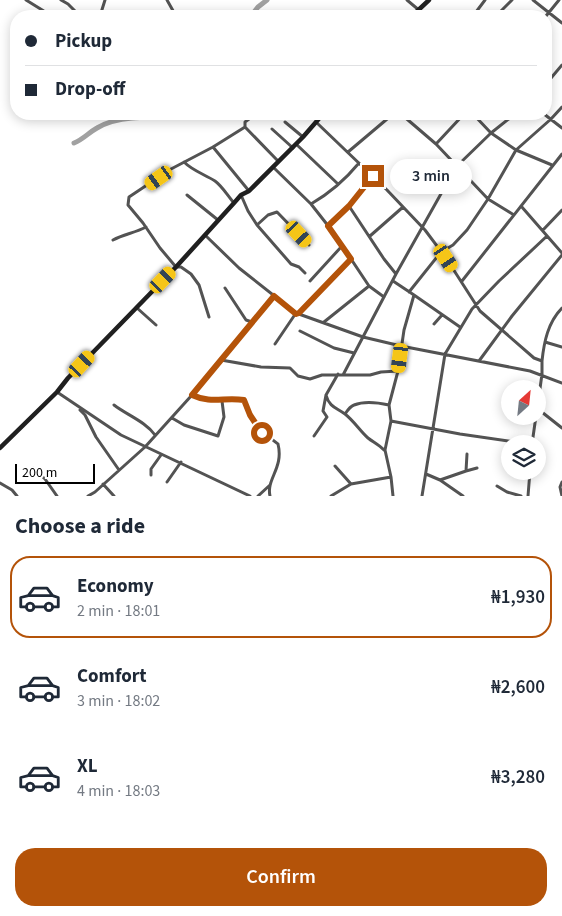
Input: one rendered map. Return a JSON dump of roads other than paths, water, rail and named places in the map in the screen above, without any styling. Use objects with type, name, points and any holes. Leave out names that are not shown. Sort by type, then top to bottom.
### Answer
[{"type":"street","points":[[26,0],[42,10]]},
{"type":"street","points":[[61,0],[74,10]]},
{"type":"street","points":[[407,0],[418,10],[429,0]]},
{"type":"street","points":[[502,10],[512,0]]},
{"type":"street","points":[[533,0],[542,10]]},
{"type":"street","points":[[551,10],[559,0]]},
{"type":"street","points":[[552,78],[561,68]]},
{"type":"street","points":[[552,118],[562,107]]},
{"type":"street","points":[[209,317],[199,285],[191,274],[181,267],[176,267],[160,248],[128,205],[129,197],[171,169],[213,147],[245,127],[245,122],[248,120]]},
{"type":"street","points":[[348,152],[385,120]]},
{"type":"street","points":[[408,120],[436,144],[488,199],[514,215]]},
{"type":"street","points":[[436,144],[458,120]]},
{"type":"street","points":[[479,120],[491,133],[516,150],[552,165]]},
{"type":"street","points":[[343,375],[396,274],[456,167],[507,120]]},
{"type":"street","points":[[409,292],[441,252],[453,245],[467,230],[488,199],[516,150],[550,120]]},
{"type":"street","points":[[552,120],[562,128]]},
{"type":"street","points":[[0,448],[57,392],[68,378],[176,267],[241,195],[249,191],[317,121],[422,227],[462,281],[475,306],[534,358],[542,361]]},
{"type":"street","points":[[285,122],[303,137]]},
{"type":"street","points":[[245,127],[278,161]]},
{"type":"street","points":[[272,129],[338,184]]},
{"type":"street","points":[[213,147],[249,191]]},
{"type":"street","points":[[462,281],[561,156]]},
{"type":"street","points":[[184,162],[191,169],[203,173],[216,182],[234,203]]},
{"type":"street","points":[[312,204],[346,179],[359,163]]},
{"type":"street","points":[[273,167],[312,204],[369,286],[384,297]]},
{"type":"street","points":[[328,226],[349,206],[373,176]]},
{"type":"street","points":[[187,195],[218,220]]},
{"type":"street","points":[[241,195],[257,225],[291,264],[299,267],[305,273]]},
{"type":"street","points":[[349,206],[396,274]]},
{"type":"street","points":[[479,361],[562,254],[521,206]]},
{"type":"street","points":[[370,236],[404,207]]},
{"type":"street","points":[[543,230],[562,210]]},
{"type":"street","points":[[257,225],[268,215],[277,212],[309,245]]},
{"type":"street","points":[[113,240],[121,236],[133,234],[146,227]]},
{"type":"street","points":[[204,234],[239,268],[298,313],[363,337],[542,374],[562,383]]},
{"type":"street","points":[[422,496],[445,354],[460,327],[475,306],[499,280],[546,236]]},
{"type":"street","points":[[310,281],[342,246]]},
{"type":"street","points":[[275,344],[298,313],[351,259]]},
{"type":"street","points":[[393,281],[460,327]]},
{"type":"street","points":[[324,323],[369,286]]},
{"type":"street","points":[[225,288],[246,320],[252,322]]},
{"type":"street","points":[[393,496],[385,450],[391,421],[389,406],[414,295]]},
{"type":"street","points":[[88,496],[95,492],[145,447],[172,418],[274,296]]},
{"type":"street","points":[[137,308],[156,325]]},
{"type":"street","points":[[541,380],[542,361],[549,328],[562,308]]},
{"type":"street","points":[[434,324],[442,314]]},
{"type":"street","points":[[300,331],[334,348],[354,354]]},
{"type":"street","points":[[545,342],[562,347]]},
{"type":"street","points":[[221,360],[261,367],[290,368],[298,376],[310,379],[322,375],[370,375],[398,370]]},
{"type":"street","points":[[314,436],[328,417],[323,411],[326,395],[338,374]]},
{"type":"street","points":[[57,392],[76,406],[100,419],[121,435],[250,496]]},
{"type":"street","points":[[192,395],[204,400],[244,400],[246,408],[256,426],[262,433],[278,444],[280,460],[268,494],[270,496]]},
{"type":"street","points":[[326,395],[328,402],[335,409],[344,414],[369,439],[385,450]]},
{"type":"street","points":[[172,418],[218,436],[224,417],[222,401]]},
{"type":"street","points":[[344,414],[354,405],[358,404],[372,403],[389,406]]},
{"type":"street","points":[[114,405],[133,419],[150,428],[155,435]]},
{"type":"street","points":[[76,406],[85,415],[96,437],[119,470]]},
{"type":"street","points":[[546,415],[562,428]]},
{"type":"street","points":[[391,421],[501,440]]},
{"type":"street","points":[[466,471],[467,454]]},
{"type":"street","points":[[150,474],[151,469],[161,455]]},
{"type":"street","points":[[167,482],[181,462]]},
{"type":"street","points":[[335,466],[351,484]]},
{"type":"street","points":[[34,468],[45,478],[57,496]]},
{"type":"street","points":[[440,480],[477,468]]},
{"type":"street","points":[[426,474],[440,480],[463,496]]},
{"type":"street","points":[[331,496],[351,484],[391,477]]},
{"type":"street","points":[[528,496],[529,480]]},
{"type":"street","points":[[0,482],[12,490],[16,496]]},
{"type":"street","points":[[562,482],[560,487],[562,496]]},
{"type":"street","points":[[103,484],[114,496]]},
{"type":"street","points":[[258,496],[271,485]]},
{"type":"street","points":[[497,486],[507,492],[520,496]]},
{"type":"waterway","points":[[256,10],[267,0]]},
{"type":"waterway","points":[[74,143],[97,128],[118,120]]}]
